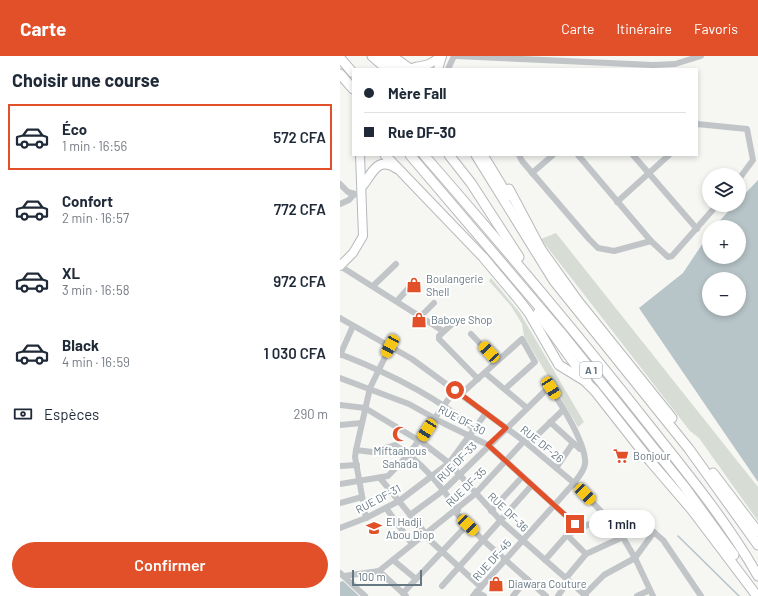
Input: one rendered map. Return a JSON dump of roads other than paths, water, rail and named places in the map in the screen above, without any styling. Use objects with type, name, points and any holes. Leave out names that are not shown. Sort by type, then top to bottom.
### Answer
[{"type":"highway","points":[[364,56],[378,68]]},
{"type":"highway","points":[[372,56],[386,68]]},
{"type":"highway","points":[[382,56],[397,68]]},
{"type":"highway","points":[[392,56],[414,68]]},
{"type":"highway","points":[[340,58],[352,72]]},
{"type":"highway","points":[[340,74],[352,88]]},
{"type":"highway","points":[[386,156],[483,257],[519,300],[529,313],[559,365],[585,381],[595,391]]},
{"type":"highway","name":"A 1","points":[[411,156],[496,254],[564,336],[684,486],[717,531],[758,595]]},
{"type":"highway","name":"A 1","points":[[425,156],[572,329],[709,501],[758,576]]},
{"type":"highway","points":[[450,156],[471,183],[514,250],[572,329]]},
{"type":"highway","points":[[470,156],[497,200],[676,423],[758,532]]},
{"type":"highway","points":[[477,156],[542,257]]},
{"type":"highway","points":[[485,156],[542,257]]},
{"type":"highway","points":[[491,156],[554,281],[581,317],[689,449],[758,545]]},
{"type":"highway","points":[[360,193],[374,168],[385,164],[395,167],[403,174]]},
{"type":"highway","points":[[496,254],[595,391],[650,461],[692,510],[758,595]]},
{"type":"highway","points":[[750,562],[758,572]]},
{"type":"main road","points":[[418,68],[442,56]]},
{"type":"main road","points":[[438,68],[442,56]]},
{"type":"main road","points":[[340,266],[353,252],[363,236],[360,193],[360,156]]},
{"type":"main road","points":[[360,193],[366,156]]},
{"type":"street","points":[[449,68],[455,56],[653,65],[676,64],[701,56]]},
{"type":"street","points":[[700,124],[746,128],[749,131],[753,160],[746,170]]},
{"type":"street","points":[[520,156],[532,173],[598,248],[614,251],[651,241]]},
{"type":"street","points":[[532,173],[552,156]]},
{"type":"street","points":[[579,156],[651,241],[670,257],[711,212]]},
{"type":"street","points":[[634,156],[697,229]]},
{"type":"street","points":[[617,202],[668,156]]},
{"type":"street","points":[[340,184],[348,192],[360,193]]},
{"type":"street","points":[[340,204],[360,193]]},
{"type":"street","points":[[373,286],[396,264]]},
{"type":"street","points":[[340,266],[444,331]]},
{"type":"street","points":[[397,301],[413,282]]},
{"type":"street","points":[[421,316],[434,304]]},
{"type":"street","name":"RUE DF-26","points":[[340,318],[412,359],[526,443],[574,483],[606,516],[623,538],[635,558],[651,593]]},
{"type":"street","points":[[453,323],[439,336],[478,379]]},
{"type":"street","points":[[354,326],[340,354],[378,369],[457,413],[474,429]]},
{"type":"street","points":[[471,334],[497,361]]},
{"type":"street","points":[[340,484],[388,476],[419,442],[443,406],[458,392],[478,379],[522,339],[535,362],[505,389]]},
{"type":"street","points":[[366,518],[356,450],[370,388],[390,346]]},
{"type":"street","points":[[484,373],[527,408]]},
{"type":"street","name":"RUE DF-30","points":[[340,378],[370,388],[409,404],[488,445],[575,524]]},
{"type":"street","name":"RUE DF-33","points":[[410,515],[444,490],[488,445],[549,387],[564,410]]},
{"type":"street","points":[[340,405],[365,408]]},
{"type":"street","name":"RUE DF-36","points":[[365,408],[449,463],[501,521],[585,595]]},
{"type":"street","points":[[564,410],[574,427],[583,451]]},
{"type":"street","name":"RUE DF-35","points":[[379,571],[425,534],[457,511],[476,494],[506,461],[564,410]]},
{"type":"street","name":"RUE DF-31","points":[[340,528],[366,518],[399,501],[449,463],[486,413]]},
{"type":"street","points":[[550,422],[583,451]]},
{"type":"street","points":[[340,425],[362,423]]},
{"type":"street","points":[[556,468],[574,443]]},
{"type":"street","points":[[356,450],[372,452],[394,446],[409,454],[432,475],[468,525],[546,596]]},
{"type":"street","name":"RUE DF-45","points":[[477,592],[574,483],[585,466],[583,451]]},
{"type":"street","points":[[340,466],[357,465]]},
{"type":"street","points":[[491,511],[522,477]]},
{"type":"street","points":[[380,478],[425,534],[459,568],[477,592],[484,596]]},
{"type":"street","points":[[442,586],[484,541],[532,485]]},
{"type":"street","points":[[340,503],[362,497]]},
{"type":"street","points":[[386,508],[412,544]]},
{"type":"street","points":[[545,560],[567,535],[606,516]]},
{"type":"street","points":[[644,524],[663,540],[701,596]]},
{"type":"street","points":[[342,574],[379,571],[404,595],[442,551],[468,525]]},
{"type":"street","points":[[585,595],[604,575],[635,558],[654,532]]},
{"type":"street","points":[[567,535],[586,554]]},
{"type":"street","points":[[558,596],[567,580],[586,554],[623,538]]},
{"type":"street","points":[[393,560],[416,580]]},
{"type":"street","points":[[342,574],[365,596]]},
{"type":"street","points":[[513,596],[527,579]]},
{"type":"street","points":[[637,596],[651,593]]},
{"type":"waterway","points":[[678,536],[739,596]]},
{"type":"place","name":"Boulangerie Shell","points":[[414,285]]},
{"type":"place","name":"Baboye Shop","points":[[419,320]]},
{"type":"place","name":"Miftaahous Sahada","points":[[400,434]]},
{"type":"place","name":"Bonjour","points":[[621,456]]},
{"type":"place","name":"El Hadji Abou Diop","points":[[374,528]]},
{"type":"place","name":"Diawara Couture","points":[[496,584]]}]
